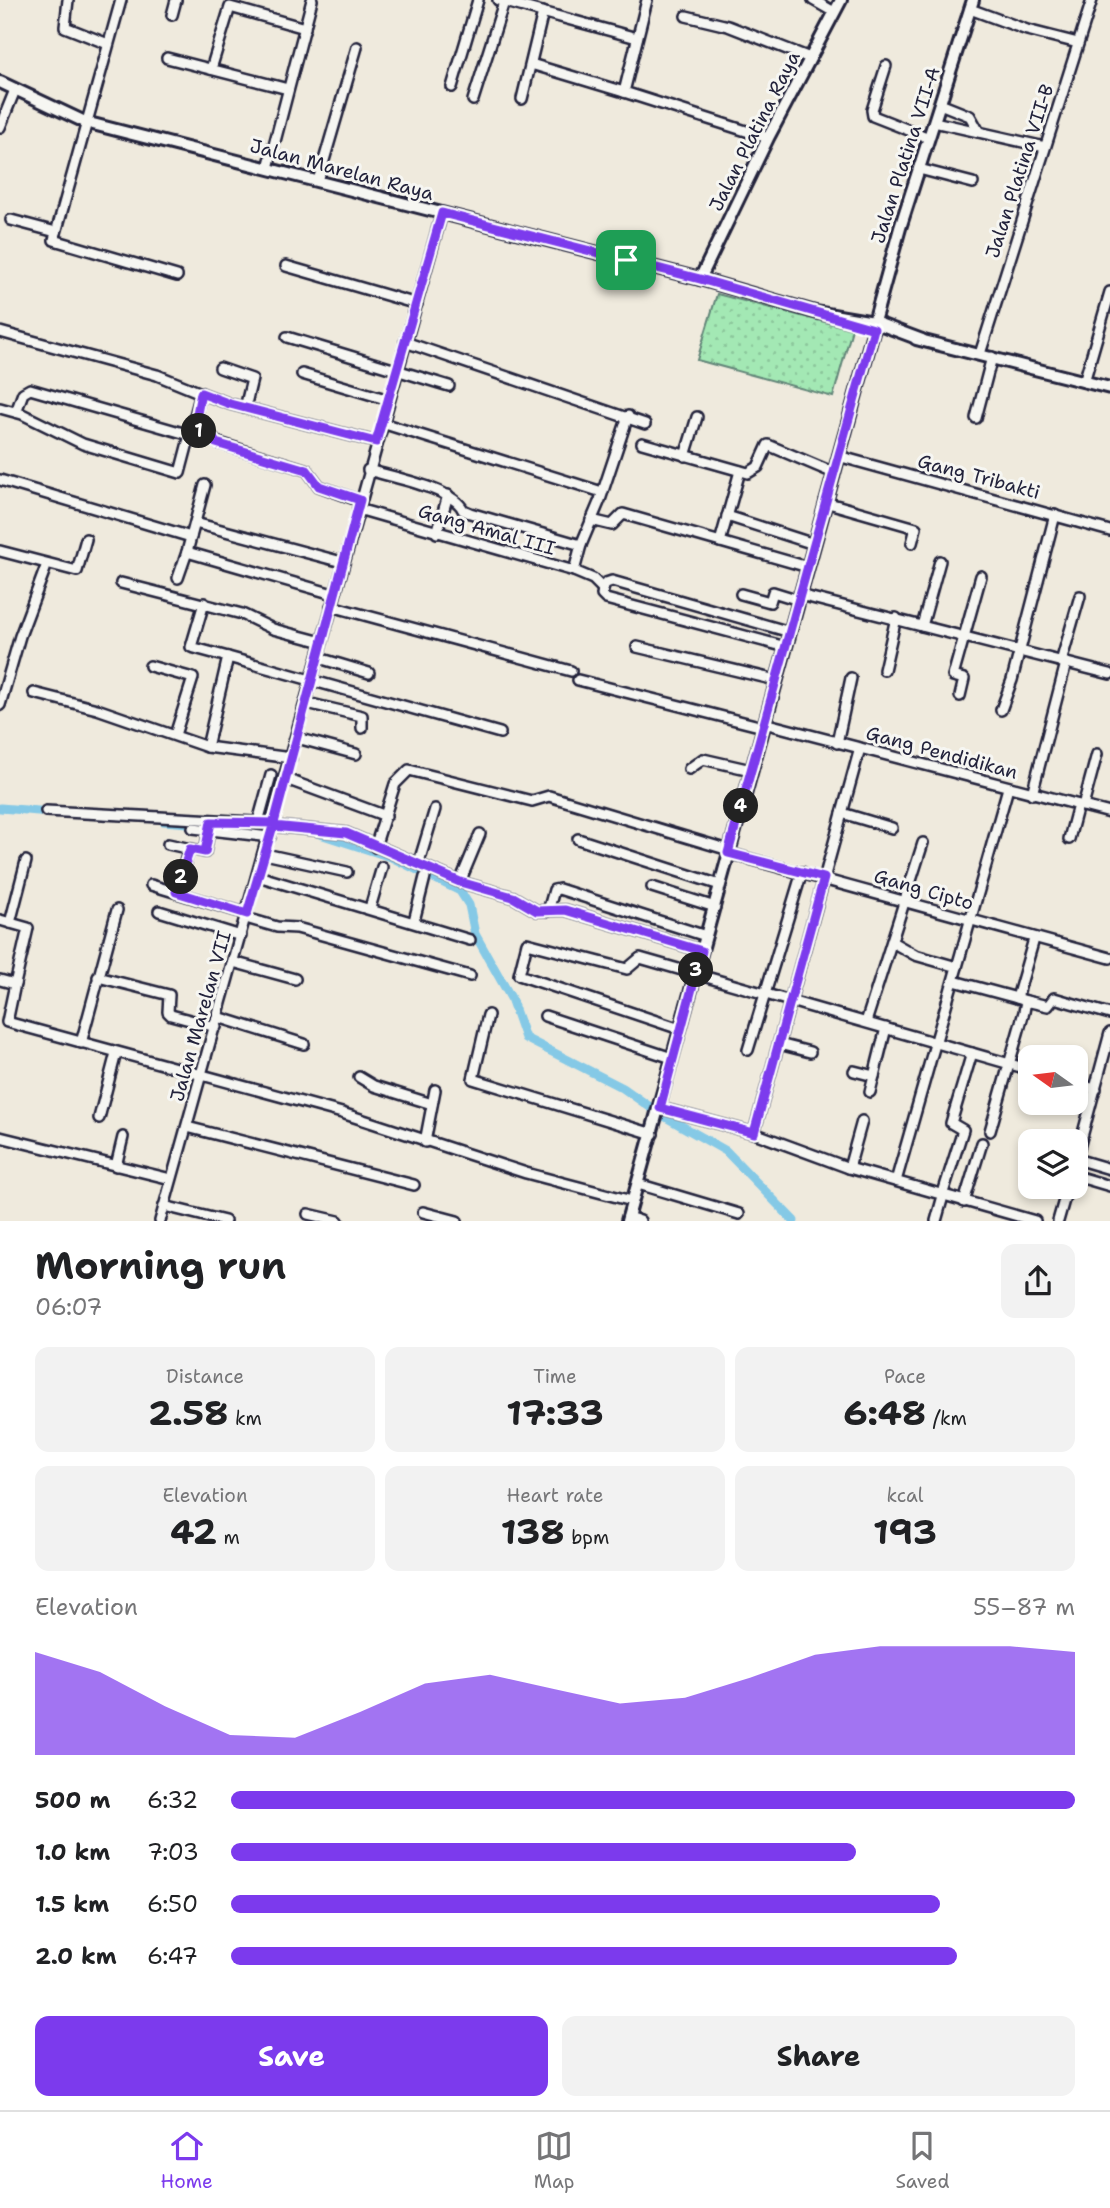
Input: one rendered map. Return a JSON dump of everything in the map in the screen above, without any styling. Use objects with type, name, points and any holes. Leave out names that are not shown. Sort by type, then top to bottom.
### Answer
[{"type":"main road","name":"Jalan Platina Raya","points":[[700,279],[768,138],[841,0]]},
{"type":"main road","name":"Jalan Platina VII-A","points":[[628,1219],[874,326],[919,169],[972,4]]},
{"type":"main road","name":"Jalan Marelan Raya","points":[[0,82],[85,122],[700,279],[815,312],[1110,388]]},
{"type":"street","points":[[68,0],[65,27],[108,44]]},
{"type":"street","points":[[121,0],[54,240],[177,276]]},
{"type":"street","points":[[172,15],[176,0]]},
{"type":"street","points":[[268,168],[312,0]]},
{"type":"street","points":[[452,87],[478,0]]},
{"type":"street","points":[[624,92],[647,0]]},
{"type":"street","points":[[813,0],[834,12]]},
{"type":"street","name":"Jalan Platina VII-B","points":[[980,354],[1092,0]]},
{"type":"street","points":[[474,100],[501,1],[637,38]]},
{"type":"street","points":[[211,69],[228,9],[243,4],[305,28]]},
{"type":"street","points":[[972,4],[1027,30],[1078,43]]},
{"type":"street","points":[[522,99],[543,12]]},
{"type":"street","points":[[686,16],[728,26],[810,58]]},
{"type":"street","points":[[318,181],[357,47]]},
{"type":"street","points":[[167,58],[288,89]]},
{"type":"street","points":[[531,64],[768,138]]},
{"type":"street","points":[[886,66],[872,110],[873,116],[929,138]]},
{"type":"street","points":[[0,127],[15,90]]},
{"type":"street","points":[[940,104],[970,116],[979,132]]},
{"type":"street","points":[[934,122],[1045,147]]},
{"type":"street","points":[[919,169],[972,183]]},
{"type":"street","name":"Jalan Marelan VII","points":[[160,1221],[272,830],[307,703],[333,594],[442,213]]},
{"type":"street","points":[[11,220],[56,232]]},
{"type":"street","points":[[286,266],[417,304]]},
{"type":"street","points":[[1084,382],[1110,292]]},
{"type":"street","points":[[0,332],[157,375],[245,408],[376,442]]},
{"type":"street","points":[[287,337],[449,386]]},
{"type":"street","points":[[405,342],[645,424]]},
{"type":"street","points":[[976,418],[992,357]]},
{"type":"street","points":[[220,368],[252,379],[245,408]]},
{"type":"street","points":[[302,374],[389,400]]},
{"type":"street","name":"Gang Amal III","points":[[16,412],[23,393],[30,389],[211,435],[216,443],[307,470],[319,486],[359,505],[437,533],[574,571],[598,582],[603,589],[602,595],[606,598],[786,647]]},
{"type":"street","points":[[0,408],[16,412],[83,444],[180,473],[201,393]]},
{"type":"street","points":[[574,571],[628,416]]},
{"type":"street","points":[[685,456],[697,418]]},
{"type":"street","points":[[382,423],[602,492]]},
{"type":"street","points":[[642,443],[748,473],[755,471],[768,445],[834,472]]},
{"type":"street","name":"Gang Tribakti","points":[[838,456],[1110,531]]},
{"type":"street","points":[[368,470],[448,495],[460,503],[463,510],[470,513],[581,545]]},
{"type":"street","points":[[720,542],[740,471]]},
{"type":"street","points":[[0,480],[191,537]]},
{"type":"street","points":[[178,578],[205,485]]},
{"type":"street","points":[[437,533],[448,495]]},
{"type":"street","points":[[825,502],[916,528],[912,543]]},
{"type":"street","points":[[591,520],[612,525],[623,514],[808,567]]},
{"type":"street","points":[[1001,710],[1019,653],[1055,515]]},
{"type":"street","points":[[727,516],[814,544]]},
{"type":"street","points":[[195,523],[342,562]]},
{"type":"street","points":[[0,551],[77,571],[86,539]]},
{"type":"street","points":[[187,552],[333,594]]},
{"type":"street","points":[[922,626],[940,561]]},
{"type":"street","points":[[0,705],[20,636],[47,564]]},
{"type":"street","points":[[960,696],[964,679],[953,677],[981,576]]},
{"type":"street","points":[[603,589],[606,583],[612,581],[790,632]]},
{"type":"street","points":[[121,583],[242,614],[273,629],[322,642]]},
{"type":"street","points":[[741,594],[770,602],[773,592],[896,618],[1019,653],[1110,674]]},
{"type":"street","points":[[1031,794],[1080,596]]},
{"type":"street","points":[[204,603],[191,647],[312,683],[500,733]]},
{"type":"street","points":[[331,606],[571,671]]},
{"type":"street","points":[[884,670],[896,618]]},
{"type":"street","points":[[637,647],[776,680]]},
{"type":"street","points":[[207,747],[228,657]]},
{"type":"street","points":[[318,658],[369,673]]},
{"type":"street","points":[[150,666],[192,678],[175,735]]},
{"type":"street","points":[[837,743],[851,678]]},
{"type":"street","name":"Gang Pendidikan","points":[[578,680],[860,748],[1110,813]]},
{"type":"street","points":[[34,694],[97,709],[207,747],[292,758]]},
{"type":"street","points":[[307,703],[362,716],[362,728]]},
{"type":"street","points":[[297,738],[356,754]]},
{"type":"street","points":[[754,1133],[860,748]]},
{"type":"street","points":[[1069,839],[1097,754]]},
{"type":"street","points":[[689,769],[703,759],[751,770]]},
{"type":"street","name":"Gang Cipto","points":[[386,816],[395,784],[409,770],[532,801],[549,796],[729,852],[1110,958]]},
{"type":"street","points":[[258,822],[271,775]]},
{"type":"street","points":[[285,779],[386,816],[375,847]]},
{"type":"street","points":[[896,1181],[1008,788]]},
{"type":"street","points":[[419,862],[435,809]]},
{"type":"street","points":[[46,811],[272,830],[346,833],[375,847],[419,862],[460,882],[493,889],[531,908],[565,910],[702,951]]},
{"type":"street","points":[[842,813],[892,828]]},
{"type":"street","points":[[193,828],[258,822],[272,830]]},
{"type":"street","points":[[168,844],[205,852],[210,825]]},
{"type":"street","points":[[460,882],[480,834]]},
{"type":"street","points":[[578,839],[720,885]]},
{"type":"street","points":[[866,1022],[923,843]]},
{"type":"street","points":[[176,892],[190,849]]},
{"type":"street","points":[[265,854],[347,872]]},
{"type":"street","points":[[10,923],[26,860]]},
{"type":"street","points":[[370,908],[382,867]]},
{"type":"street","points":[[748,1050],[802,872]]},
{"type":"street","points":[[258,876],[414,920],[470,940]]},
{"type":"street","points":[[414,920],[425,877]]},
{"type":"street","points":[[151,884],[275,926],[297,928],[470,976]]},
{"type":"street","points":[[652,887],[715,907]]},
{"type":"street","points":[[548,911],[554,890],[559,888],[706,936]]},
{"type":"street","points":[[80,1042],[117,910]]},
{"type":"street","points":[[159,911],[241,936]]},
{"type":"street","points":[[0,920],[28,928],[7,1022],[342,1113],[425,1142],[556,1182],[632,1200]]},
{"type":"street","points":[[990,1131],[1009,1063],[1034,939]]},
{"type":"street","points":[[892,942],[915,955],[957,967]]},
{"type":"street","points":[[680,1029],[526,978],[517,972],[529,943],[627,969],[640,958],[695,976],[1018,1066]]},
{"type":"street","points":[[233,962],[295,979]]},
{"type":"street","points":[[98,978],[169,995],[168,1012],[172,1015],[216,1027]]},
{"type":"street","points":[[0,980],[15,984]]},
{"type":"street","points":[[954,981],[1048,1006],[1054,999],[1110,1014]]},
{"type":"street","points":[[488,1015],[473,1079],[653,1134]]},
{"type":"street","points":[[545,1016],[672,1058]]},
{"type":"street","points":[[218,1017],[304,1044]]},
{"type":"street","points":[[870,1092],[887,1028]]},
{"type":"street","points":[[1085,1129],[1096,1089],[1105,1070],[1110,1033]]},
{"type":"street","points":[[779,1044],[810,1052]]},
{"type":"street","points":[[99,1118],[116,1053]]},
{"type":"street","points":[[936,1221],[962,1130],[951,1123],[972,1053]]},
{"type":"street","points":[[854,1071],[874,1076]]},
{"type":"street","points":[[359,1077],[374,1086],[432,1104]]},
{"type":"street","points":[[1088,1087],[1096,1089]]},
{"type":"street","points":[[425,1142],[435,1090]]},
{"type":"street","points":[[658,1113],[754,1133],[849,1168],[1035,1221]]},
{"type":"street","points":[[849,1168],[862,1121]]},
{"type":"street","points":[[187,1127],[414,1185]]},
{"type":"street","points":[[116,1166],[123,1137]]},
{"type":"street","points":[[0,1138],[171,1179]]},
{"type":"street","points":[[964,1202],[982,1143]]},
{"type":"street","points":[[1088,1163],[1110,1170]]},
{"type":"street","points":[[1088,1180],[1110,1186]]},
{"type":"street","points":[[638,1184],[739,1214]]},
{"type":"street","points":[[1058,1221],[1064,1199]]},
{"type":"street","points":[[164,1206],[225,1221]]},
{"type":"street","points":[[423,1212],[457,1221]]},
{"type":"street","points":[[308,1214],[338,1221]]},
{"type":"street","points":[[628,1219],[640,1221]]},
{"type":"green space","points":[[717,294],[852,329],[833,397],[697,360]]},
{"type":"waterway","points":[[0,808],[51,812]]},
{"type":"waterway","points":[[163,821],[275,830]]},
{"type":"waterway","points":[[317,833],[391,857],[460,891],[469,905],[475,934],[511,998],[525,1038],[623,1088],[657,1112],[726,1151],[794,1221]]},
{"type":"route","points":[[442,213],[626,260],[874,329],[728,853],[824,878],[754,1133],[660,1108],[702,951],[607,925],[565,910],[537,911],[493,889],[460,882],[419,862],[337,831],[273,826],[247,914],[176,892],[190,849],[205,852],[211,822],[274,823],[360,500],[319,486],[310,471],[216,443],[211,435],[194,429],[201,393],[230,404],[304,421],[376,442],[442,213]]}]
